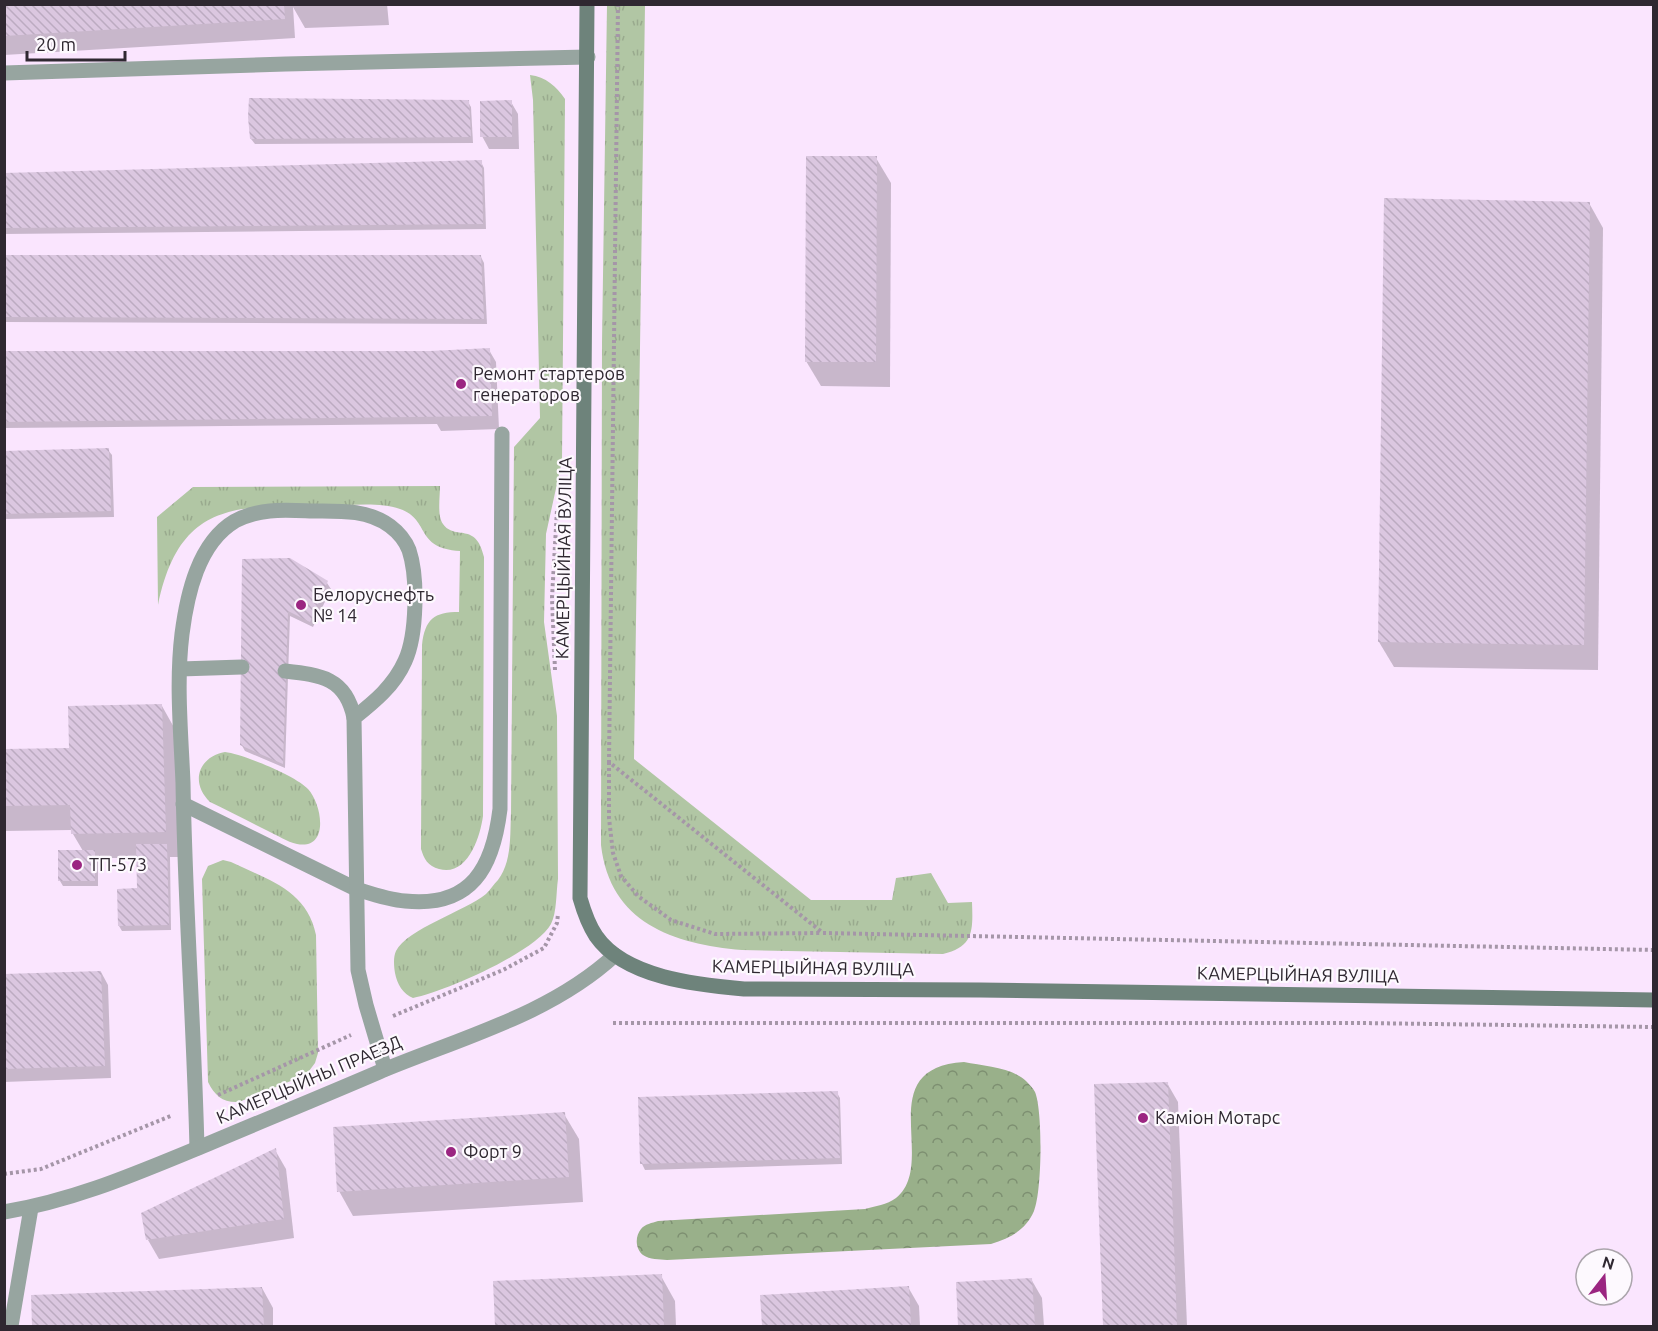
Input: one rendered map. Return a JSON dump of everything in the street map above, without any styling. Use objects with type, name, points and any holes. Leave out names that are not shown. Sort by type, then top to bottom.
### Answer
[{"type":"main road","name":"КАМЕРЦЫЙНАЯ ВУЛІЦА","points":[[587,4],[580,898],[585,918],[597,938],[615,955],[671,980],[744,989],[1653,1000]]},
{"type":"street","points":[[4,73],[588,57]]},
{"type":"street","points":[[183,804],[356,889],[405,901],[426,902],[449,897],[467,889],[480,875],[490,855],[497,831],[500,808],[502,434]]},
{"type":"street","points":[[196,1148],[180,669],[184,620],[199,565],[207,549],[233,522],[267,510],[355,512],[372,516],[401,536],[409,549],[413,575],[414,626],[405,662],[381,697],[354,718]]},
{"type":"street","points":[[180,669],[242,667]]},
{"type":"street","points":[[285,671],[310,674],[337,684],[346,694],[352,707],[358,970],[385,1069]]},
{"type":"street","name":"КАМЕРЦЫЙНЫ ПРАЕЗД","points":[[4,1212],[31,1208],[98,1189],[533,1009],[580,983],[615,955]]},
{"type":"street","points":[[11,1326],[31,1208]]},
{"type":"path","points":[[618,4],[609,818],[613,853],[621,876],[638,896],[671,920],[715,934],[823,933],[1653,950]]},
{"type":"path","points":[[609,762],[823,933]]},
{"type":"path","points":[[613,1023],[1361,1023],[1653,1027]]},
{"type":"path","points":[[4,1174],[40,1169],[196,1105]]},
{"type":"green space","points":[[607,5],[645,5],[634,759],[811,900],[892,900],[896,878],[931,873],[948,903],[972,902],[970,936],[961,947],[953,951],[943,954],[742,950],[692,942],[669,935],[631,911],[617,893],[607,872],[601,845],[602,343]]},
{"type":"green space","points":[[530,75],[550,83],[565,99],[562,461],[546,534],[544,622],[557,716],[558,879],[555,908],[551,924],[527,947],[488,969],[446,988],[413,998],[403,991],[397,981],[394,965],[396,951],[412,935],[486,894],[503,873],[509,848],[514,447],[540,418],[533,100]]},
{"type":"green space","points":[[440,486],[441,521],[448,529],[471,535],[476,539],[484,557],[483,816],[479,835],[470,854],[464,862],[449,870],[435,868],[429,864],[421,849],[422,645],[428,623],[432,619],[450,612],[459,612],[460,551],[436,545],[410,514],[391,507],[372,505],[291,506],[237,510],[215,517],[196,529],[180,546],[167,571],[158,605],[157,517],[193,487]]},
{"type":"green space","points":[[225,752],[269,766],[308,789],[317,805],[319,815],[319,833],[315,840],[308,844],[290,842],[210,802],[200,787],[200,772],[208,759]]},
{"type":"green space","points":[[223,860],[284,888],[304,907],[316,935],[318,1053],[315,1063],[303,1076],[239,1102],[220,1098],[208,1082],[202,879],[208,866]]},
{"type":"green space","points":[[964,1062],[997,1068],[1020,1076],[1035,1092],[1038,1102],[1040,1170],[1037,1201],[1031,1218],[1011,1236],[991,1244],[667,1260],[649,1258],[638,1249],[637,1239],[641,1229],[658,1221],[865,1209],[885,1204],[896,1198],[907,1182],[912,1163],[913,1098],[920,1081],[936,1068]]},
{"type":"building","points":[[4,4],[284,4],[285,19],[4,36]]},
{"type":"building","points":[[249,98],[469,100],[471,137],[250,139]]},
{"type":"building","points":[[512,100],[512,137],[480,137],[480,101]]},
{"type":"building","points":[[806,156],[877,156],[876,362],[805,362]]},
{"type":"building","points":[[482,160],[483,224],[4,228],[4,173]]},
{"type":"building","points":[[1384,198],[1590,202],[1584,645],[1378,642]]},
{"type":"building","points":[[4,255],[481,255],[484,319],[4,317]]},
{"type":"building","points":[[490,348],[492,416],[4,422],[4,351],[430,351]]},
{"type":"building","points":[[109,448],[111,511],[4,514],[4,451]]},
{"type":"building","points":[[290,558],[328,581],[310,622],[288,611],[283,764],[240,745],[242,559]]},
{"type":"building","points":[[162,704],[166,832],[71,834],[70,805],[4,806],[4,749],[69,748],[68,706]]},
{"type":"building","points":[[136,844],[167,844],[169,925],[118,926],[117,889],[137,888]]},
{"type":"building","name":"ТП-573","points":[[58,850],[95,850],[95,881],[58,881]]},
{"type":"building","points":[[101,971],[105,1066],[4,1069],[4,974]]},
{"type":"building","points":[[1168,1082],[1177,1326],[1103,1326],[1094,1084]]},
{"type":"building","points":[[838,1091],[840,1158],[640,1164],[638,1097]]},
{"type":"building","name":"Форт 9","points":[[565,1112],[569,1177],[337,1192],[333,1127]]},
{"type":"building","points":[[276,1148],[284,1219],[146,1240],[141,1213]]},
{"type":"building","points":[[662,1274],[664,1326],[495,1326],[493,1281]]},
{"type":"building","points":[[1032,1278],[1035,1326],[958,1326],[956,1282]]},
{"type":"building","points":[[909,1286],[911,1326],[762,1326],[760,1295]]},
{"type":"building","points":[[262,1287],[264,1326],[32,1326],[31,1295]]},
{"type":"place","name":"Ремонт стартеров генераторов","points":[[461,384]]},
{"type":"place","name":"Белоруснефть № 14","points":[[301,605]]},
{"type":"place","name":"ТП-573","points":[[77,865]]},
{"type":"place","name":"Каміон Мотарс","points":[[1143,1118]]},
{"type":"place","name":"Форт 9","points":[[451,1152]]}]
